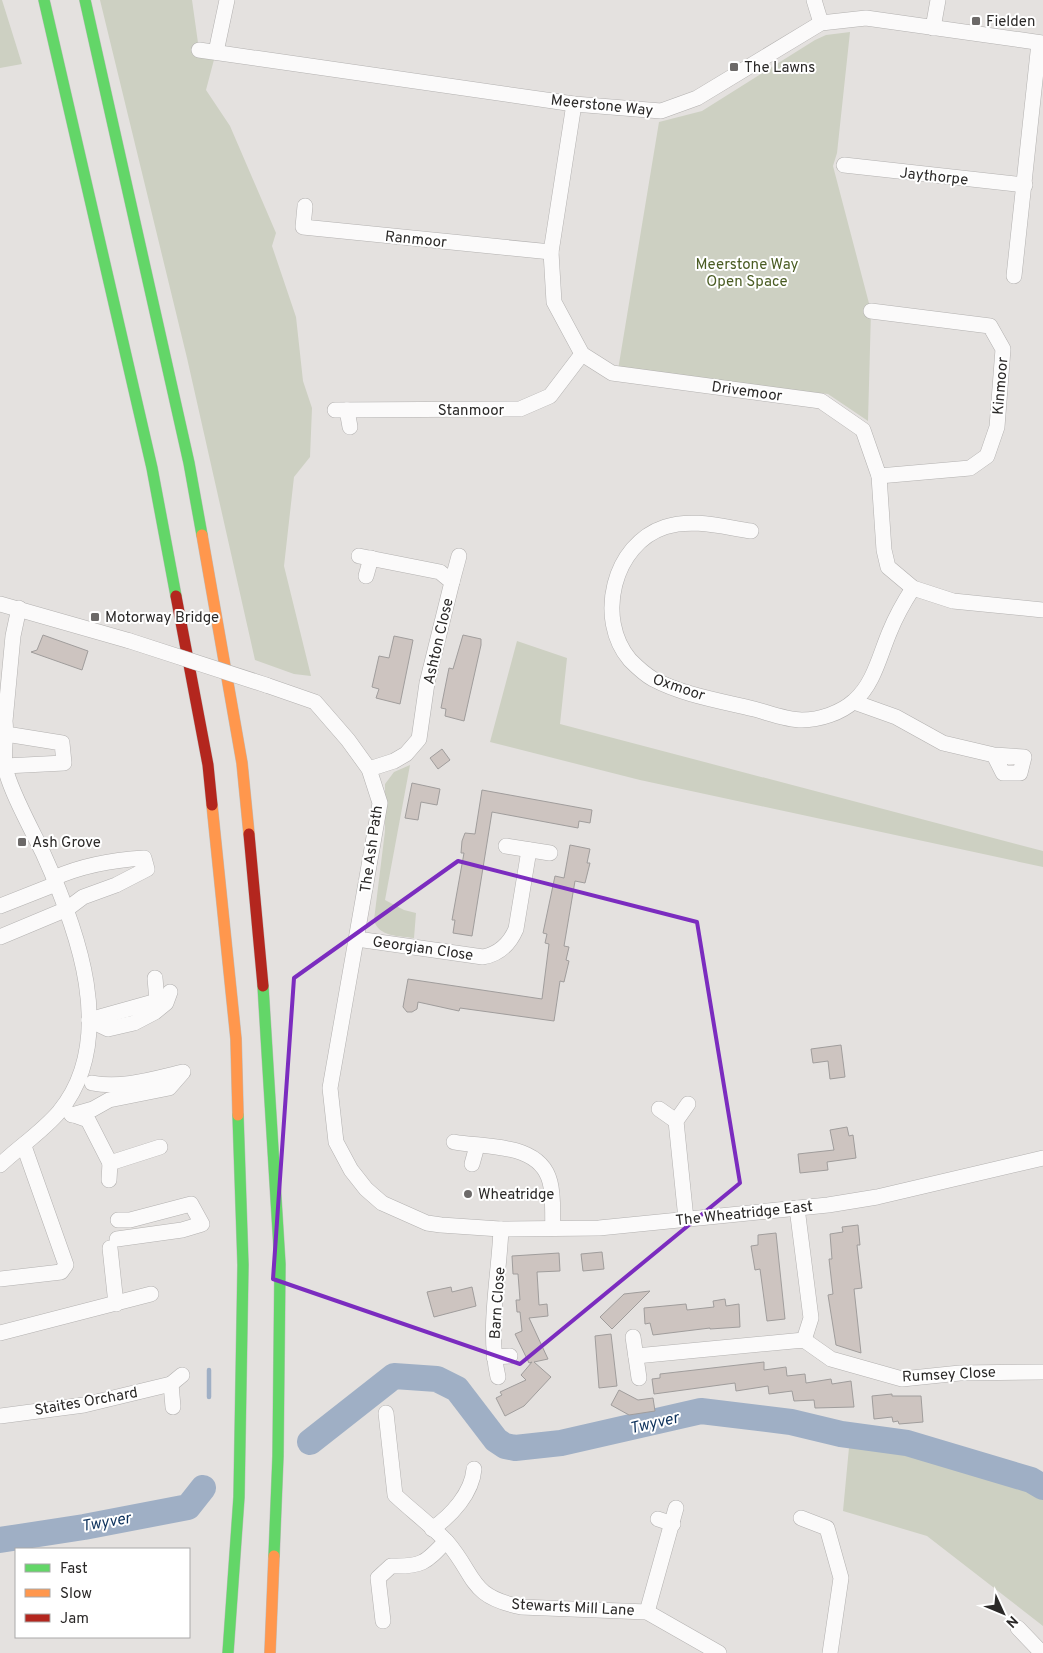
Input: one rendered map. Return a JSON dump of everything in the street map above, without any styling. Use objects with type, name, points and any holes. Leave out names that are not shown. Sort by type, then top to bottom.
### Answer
[{"type":"highway","points":[[44,0],[152,468],[208,765],[236,1039],[242,1265],[239,1497],[228,1653]]},
{"type":"highway","points":[[85,0],[189,463],[242,763],[268,1026],[280,1264],[278,1456],[270,1653]]},
{"type":"street","points":[[216,52],[227,0]]},
{"type":"street","points":[[814,0],[821,23]]},
{"type":"street","points":[[933,28],[938,0]]},
{"type":"street","name":"Meerstone Way","points":[[199,50],[574,104],[661,112],[698,98],[821,23],[866,18],[1041,43]]},
{"type":"street","points":[[1010,267],[1025,185],[1041,43]]},
{"type":"street","name":"Drivemoor","points":[[574,104],[551,252],[554,302],[582,354],[612,373],[821,401],[862,430],[879,476],[884,550],[888,567],[913,588],[953,601],[1043,610]]},
{"type":"street","name":"Jaythorpe","points":[[855,171],[1025,185]]},
{"type":"street","name":"Ranmoor","points":[[305,206],[303,227],[551,252]]},
{"type":"street","name":"Kinmoor","points":[[870,311],[990,326],[1003,349],[997,427],[987,456],[970,468],[879,476]]},
{"type":"street","name":"Stanmoor","points":[[350,427],[341,410],[520,410],[550,396],[582,354]]},
{"type":"street","name":"Oxmoor","points":[[750,531],[698,522],[664,527],[647,536],[628,556],[615,584],[612,607],[619,644],[644,674],[654,680],[688,692],[800,720],[817,719],[837,712],[854,702],[868,685],[902,604],[913,588]]},
{"type":"street","points":[[452,582],[459,556]]},
{"type":"street","name":"Ashton Close","points":[[366,576],[365,557],[440,572],[452,582],[427,683],[418,738],[406,754],[369,770]]},
{"type":"street","name":"The Ash Path","points":[[0,604],[130,640],[315,702],[348,740],[369,770],[380,803],[330,1088],[336,1142],[351,1170],[366,1189],[382,1203],[426,1222],[441,1225]]},
{"type":"street","points":[[18,608],[3,717],[6,786],[55,881],[67,909],[85,970],[89,1020],[87,1078],[90,1114],[110,1163],[108,1180]]},
{"type":"street","points":[[854,702],[896,717],[943,743],[994,755]]},
{"type":"street","points":[[3,717],[62,743],[64,763],[5,766]]},
{"type":"street","points":[[506,846],[550,853]]},
{"type":"street","name":"Georgian Close","points":[[357,939],[483,957],[496,953],[510,939],[516,929],[529,850]]},
{"type":"street","points":[[0,906],[55,881],[75,869],[111,860],[144,858],[147,870],[116,885],[82,897],[67,909],[0,937]]},
{"type":"street","points":[[89,1020],[156,1001],[155,978]]},
{"type":"street","points":[[89,1020],[108,1029],[134,1023],[161,1008],[166,1003],[170,992]]},
{"type":"street","points":[[65,1113],[90,1114],[109,1100],[169,1088],[183,1072],[140,1082],[106,1086],[87,1078]]},
{"type":"street","points":[[0,1165],[65,1113],[87,1078]]},
{"type":"street","points":[[686,1219],[676,1121],[688,1104]]},
{"type":"street","points":[[659,1110],[676,1121]]},
{"type":"street","points":[[454,1142],[520,1151],[540,1162],[548,1174],[552,1192],[552,1228]]},
{"type":"street","points":[[472,1164],[477,1146]]},
{"type":"street","points":[[110,1163],[160,1147]]},
{"type":"street","points":[[0,1279],[61,1272],[66,1265],[25,1149]]},
{"type":"street","name":"The Wheatridge East","points":[[441,1225],[501,1229],[599,1228],[797,1208],[876,1197],[1043,1158]]},
{"type":"street","points":[[116,1304],[113,1243],[182,1230],[202,1224],[191,1204],[130,1220],[118,1220]]},
{"type":"street","points":[[636,1356],[804,1340],[811,1318],[797,1208]]},
{"type":"street","name":"Barn Close","points":[[498,1377],[494,1357],[493,1320],[500,1273],[501,1229]]},
{"type":"street","points":[[0,1333],[152,1294]]},
{"type":"street","points":[[633,1336],[639,1378]]},
{"type":"street","name":"Rumsey Close","points":[[804,1340],[831,1359],[902,1379],[960,1373],[1043,1372]]},
{"type":"street","points":[[494,1357],[510,1356]]},
{"type":"street","name":"Staites Orchard","points":[[0,1416],[84,1405],[177,1380],[174,1407]]},
{"type":"street","name":"Stewarts Mill Lane","points":[[386,1413],[395,1495],[446,1541],[475,1585],[489,1598],[505,1604],[522,1607],[647,1612],[716,1653]]},
{"type":"street","points":[[432,1529],[444,1520],[473,1483],[474,1468]]},
{"type":"street","points":[[647,1612],[676,1508]]},
{"type":"street","points":[[801,1518],[827,1528],[841,1578],[830,1653]]},
{"type":"street","points":[[658,1519],[673,1524]]},
{"type":"street","points":[[383,1621],[378,1578],[391,1566],[424,1564],[446,1541]]},
{"type":"street","points":[[1018,1628],[1035,1650]]},
{"type":"highlighted area","points":[[458,861],[697,922],[740,1183],[520,1364],[273,1279],[294,978]]},
{"type":"green space","points":[[0,0],[2,0],[22,64],[0,68]]},
{"type":"green space","points":[[100,0],[192,0],[199,50],[216,52],[206,90],[230,126],[276,233],[272,246],[296,317],[303,381],[312,408],[310,457],[294,477],[284,566],[311,676],[294,674],[255,660],[187,358]]},
{"type":"green space","name":"Meerstone Way Open Space","points":[[850,32],[837,153],[833,166],[871,311],[868,421],[828,394],[618,370],[659,122],[702,111],[815,40],[826,35]]},
{"type":"green space","points":[[517,641],[567,658],[560,724],[1043,851],[1043,867],[640,780],[490,742]]},
{"type":"green space","points":[[410,765],[385,900],[404,910],[416,913],[414,938],[385,933],[376,926],[374,920],[385,831],[385,784],[394,772]]},
{"type":"green space","points":[[850,1437],[911,1441],[1043,1480],[1043,1626],[927,1536],[843,1511]]},
{"type":"building","points":[[43,635],[88,651],[82,670],[31,652],[37,650]]},
{"type":"building","points":[[463,635],[481,639],[464,721],[445,716],[446,709],[441,708],[449,668],[453,669]]},
{"type":"building","points":[[394,636],[413,640],[400,704],[376,698],[379,689],[372,687],[379,656],[389,658]]},
{"type":"building","points":[[442,749],[450,760],[438,769],[430,758]]},
{"type":"building","points":[[412,783],[440,789],[437,805],[421,802],[418,820],[405,818]]},
{"type":"building","points":[[482,790],[592,810],[590,823],[579,821],[578,828],[492,812],[472,936],[453,933],[455,920],[452,920],[464,853],[461,853],[462,841],[465,833],[475,834]]},
{"type":"building","points":[[570,845],[590,849],[587,863],[590,863],[585,883],[575,881],[564,946],[569,947],[566,960],[569,961],[564,982],[560,981],[554,1021],[460,1008],[459,1011],[418,1002],[417,1009],[407,1012],[403,1007],[408,979],[542,999],[549,944],[545,943],[547,934],[543,933],[555,876],[564,878]]},
{"type":"building","points":[[841,1045],[845,1077],[830,1079],[828,1061],[813,1063],[811,1049]]},
{"type":"building","points":[[847,1127],[849,1136],[853,1135],[856,1158],[827,1162],[828,1170],[800,1173],[798,1154],[834,1150],[830,1130]]},
{"type":"building","points":[[858,1225],[860,1245],[857,1245],[862,1288],[854,1289],[861,1353],[836,1345],[828,1295],[833,1294],[829,1259],[832,1259],[830,1234],[843,1232],[842,1227]]},
{"type":"building","points":[[776,1233],[785,1319],[767,1321],[760,1269],[755,1270],[751,1246],[758,1245],[758,1235]]},
{"type":"building","points":[[602,1252],[604,1269],[583,1271],[581,1254]]},
{"type":"building","points":[[559,1253],[560,1271],[537,1272],[539,1305],[547,1304],[548,1316],[529,1318],[548,1359],[534,1362],[551,1377],[524,1406],[505,1416],[496,1398],[502,1395],[500,1392],[526,1380],[521,1375],[532,1362],[529,1363],[515,1334],[522,1331],[520,1312],[517,1312],[516,1300],[520,1300],[518,1274],[513,1274],[512,1256]]},
{"type":"building","points":[[451,1287],[452,1292],[472,1287],[476,1306],[434,1317],[427,1292]]},
{"type":"building","points":[[650,1291],[612,1329],[600,1317],[624,1294]]},
{"type":"building","points":[[725,1299],[726,1306],[739,1304],[740,1327],[710,1328],[653,1335],[650,1323],[645,1324],[644,1308],[686,1304],[687,1310],[714,1307],[713,1301]]},
{"type":"building","points":[[611,1334],[617,1386],[599,1388],[595,1336]]},
{"type":"building","points":[[764,1362],[764,1370],[786,1367],[787,1376],[805,1374],[806,1383],[831,1379],[832,1384],[851,1381],[854,1407],[815,1408],[814,1400],[794,1401],[792,1391],[769,1394],[768,1386],[736,1391],[735,1383],[654,1394],[652,1379],[660,1378],[660,1374]]},
{"type":"building","points":[[619,1390],[638,1400],[653,1398],[655,1411],[629,1415],[611,1405]]},
{"type":"building","points":[[892,1394],[892,1396],[921,1396],[923,1422],[899,1424],[898,1421],[893,1422],[892,1417],[874,1419],[872,1396]]},
{"type":"waterway","points":[[209,1370],[209,1397]]},
{"type":"waterway","name":"Twyver","points":[[310,1442],[394,1376],[437,1379],[457,1389],[496,1440],[505,1446],[515,1448],[561,1443],[701,1411],[791,1422],[841,1434],[907,1443],[1031,1480],[1043,1487]]},
{"type":"waterway","name":"Twyver","points":[[0,1540],[84,1527],[188,1507],[203,1488]]},
{"type":"traffic: fast","points":[[44,0],[152,468],[176,596]]},
{"type":"traffic: fast","points":[[85,0],[189,463],[202,535]]},
{"type":"traffic: fast","points":[[263,986],[280,1264],[278,1456],[274,1556]]},
{"type":"traffic: fast","points":[[228,1653],[239,1497],[243,1265],[238,1115]]},
{"type":"traffic: slow","points":[[202,535],[242,763],[249,834]]},
{"type":"traffic: slow","points":[[212,805],[236,1039],[238,1115]]},
{"type":"traffic: slow","points":[[270,1653],[274,1556]]},
{"type":"traffic: jam","points":[[176,596],[208,765],[212,805]]},
{"type":"traffic: jam","points":[[249,834],[263,986]]},
{"type":"place","name":"Fielden","points":[[976,21]]},
{"type":"place","name":"The Lawns","points":[[734,67]]},
{"type":"place","name":"Motorway Bridge","points":[[95,617]]},
{"type":"place","name":"Ash Grove","points":[[22,842]]},
{"type":"place","name":"Wheatridge","points":[[468,1194]]}]
